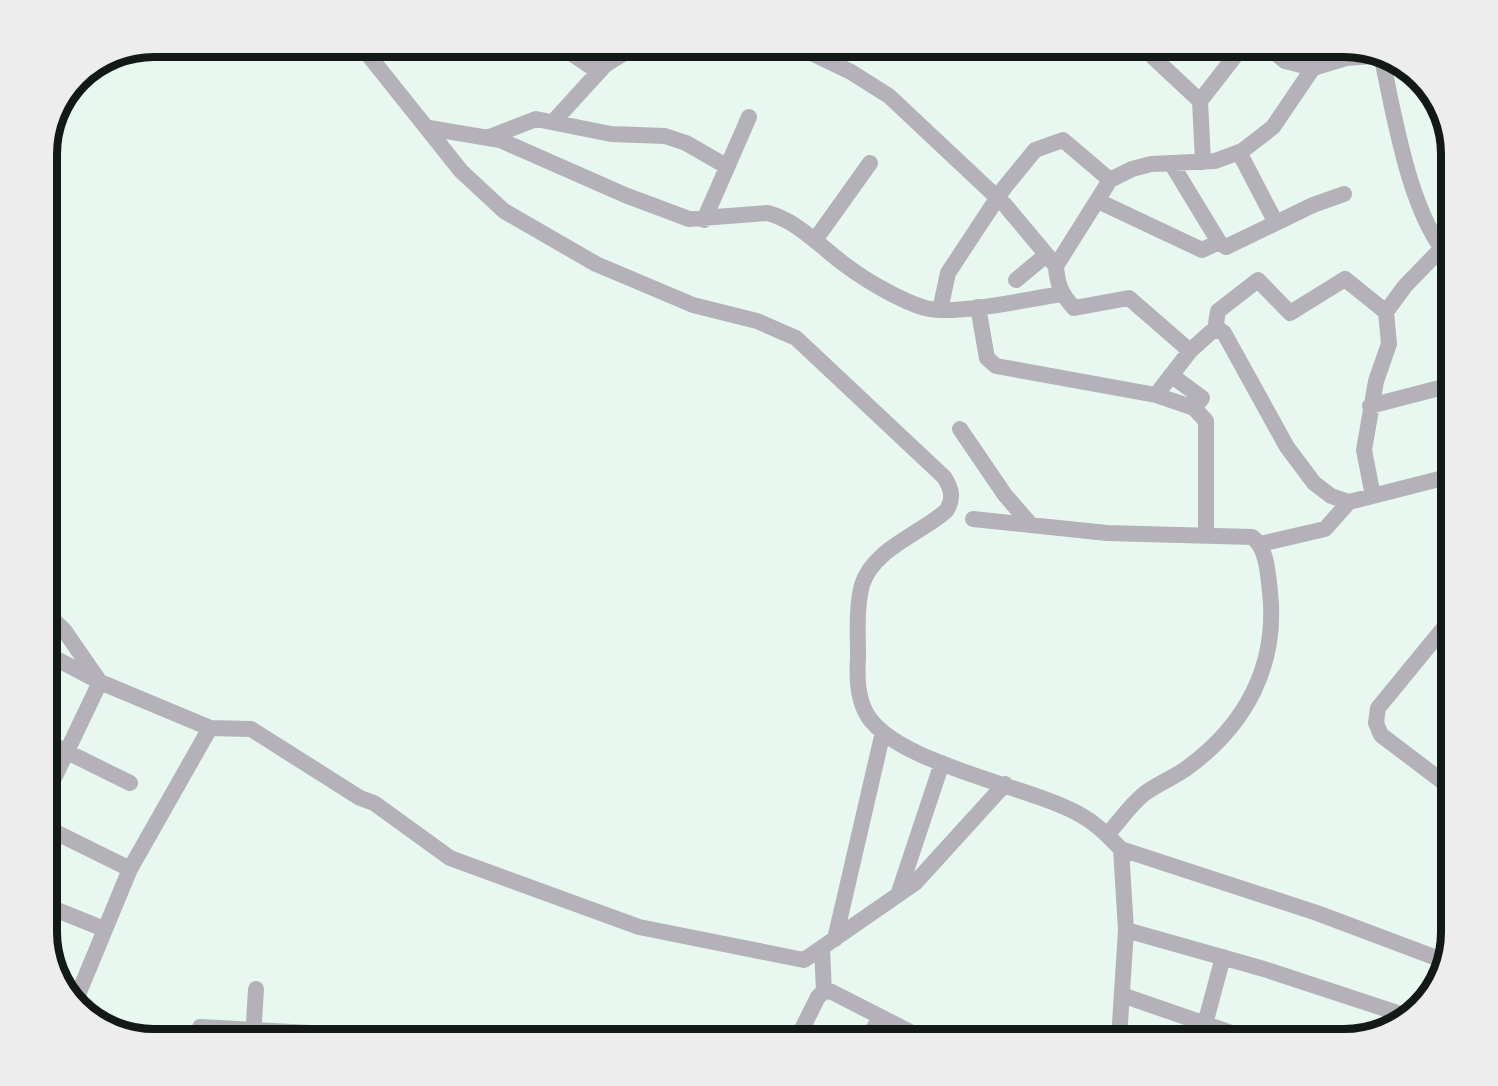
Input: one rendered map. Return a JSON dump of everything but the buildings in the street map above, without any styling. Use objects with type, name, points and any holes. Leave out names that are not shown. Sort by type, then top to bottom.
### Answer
[{"type":"street","points":[[371,57],[429,128],[460,171],[521,223],[596,264],[693,305],[757,321],[796,338],[944,477],[951,491],[950,505],[946,511],[880,558],[863,583],[858,604],[857,685],[866,712],[883,732],[920,755],[1047,799],[1080,814],[1121,849],[1317,913],[1437,958]]},
{"type":"street","points":[[578,57],[599,72]]},
{"type":"street","points":[[554,121],[599,72],[619,57]]},
{"type":"street","points":[[821,57],[851,72],[889,96],[998,198],[1051,261],[1062,294],[1074,308],[1129,298],[1190,351]]},
{"type":"street","points":[[1153,57],[1200,101]]},
{"type":"street","points":[[1203,162],[1200,101],[1234,57]]},
{"type":"street","points":[[1279,57],[1285,61],[1313,68],[1351,58]]},
{"type":"street","points":[[1384,66],[1413,186],[1441,243]]},
{"type":"street","points":[[1016,280],[1051,261],[1098,201],[1110,180],[1132,168],[1215,161],[1239,152],[1273,127],[1313,68]]},
{"type":"street","points":[[704,220],[749,117]]},
{"type":"street","points":[[486,138],[536,119],[554,121],[610,134],[665,136],[696,148],[726,166]]},
{"type":"street","points":[[429,128],[441,132],[500,140],[674,215],[704,220],[768,213],[795,224],[870,281],[924,307],[940,310],[1062,294]]},
{"type":"street","points":[[940,310],[948,273],[998,198],[1035,150],[1050,142],[1063,140],[1110,180]]},
{"type":"street","points":[[1239,152],[1276,224]]},
{"type":"street","points":[[814,240],[870,163]]},
{"type":"street","points":[[1171,163],[1219,242],[1231,247],[1344,194]]},
{"type":"street","points":[[1098,201],[1202,250],[1219,242]]},
{"type":"street","points":[[1373,496],[1364,450],[1370,406],[1389,344],[1386,312],[1405,286],[1441,254]]},
{"type":"street","points":[[1156,395],[1190,351],[1215,330],[1218,311],[1258,280],[1290,313],[1345,279],[1386,312]]},
{"type":"street","points":[[978,306],[987,358],[996,366],[1156,395],[1194,408],[1206,421],[1206,534]]},
{"type":"street","points":[[1215,330],[1220,330],[1227,337],[1287,447],[1314,483],[1331,496],[1349,502],[1441,479]]},
{"type":"street","points":[[1172,375],[1202,398],[1194,408]]},
{"type":"street","points":[[1370,406],[1441,388]]},
{"type":"street","points":[[960,429],[1005,495],[1031,525]]},
{"type":"street","points":[[1260,544],[1325,529],[1349,502]]},
{"type":"street","points":[[973,519],[1107,533],[1252,537],[1260,544],[1269,585],[1273,621],[1263,668],[1253,695],[1238,720],[1212,746],[1188,767],[1144,794],[1107,835]]},
{"type":"street","points":[[57,623],[64,630],[99,682]]},
{"type":"street","points":[[1441,632],[1378,708],[1376,723],[1381,735],[1441,780]]},
{"type":"street","points":[[57,659],[99,682],[210,728],[251,729],[360,798],[374,803],[450,858],[639,927],[804,960],[915,883],[1005,784]]},
{"type":"street","points":[[57,770],[99,682]]},
{"type":"street","points":[[79,993],[130,869],[210,728]]},
{"type":"street","points":[[802,1029],[818,997],[824,991],[828,944],[883,732]]},
{"type":"street","points":[[57,746],[130,783]]},
{"type":"street","points":[[898,895],[942,763]]},
{"type":"street","points":[[57,833],[130,869]]},
{"type":"street","points":[[1120,1029],[1126,930],[1121,849]]},
{"type":"street","points":[[57,910],[104,928]]},
{"type":"street","points":[[1126,930],[1223,957],[1398,1013]]},
{"type":"street","points":[[1205,1029],[1223,957]]},
{"type":"street","points":[[254,1029],[256,989]]},
{"type":"street","points":[[824,991],[904,1029]]},
{"type":"street","points":[[1122,995],[1197,1029]]},
{"type":"street","points":[[874,1029],[880,1017]]},
{"type":"street","points":[[200,1027],[214,1029]]}]
